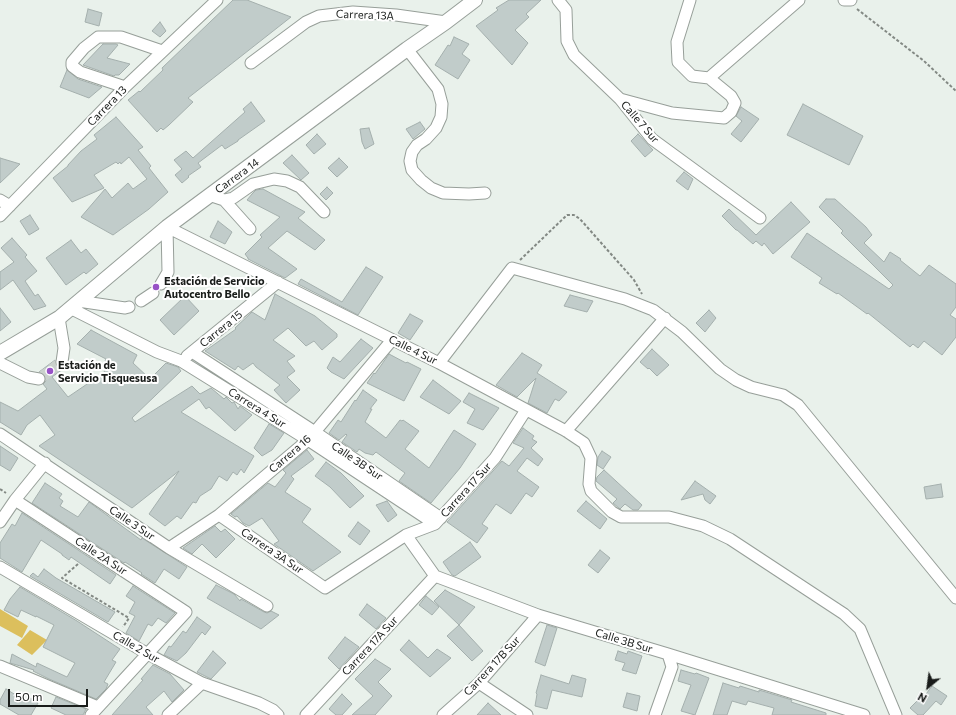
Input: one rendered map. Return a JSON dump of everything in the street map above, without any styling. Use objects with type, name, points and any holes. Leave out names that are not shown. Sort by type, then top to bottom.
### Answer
[{"type":"main road","name":"Carrera 14","points":[[0,353],[59,318],[167,227],[475,0]]},
{"type":"street","name":"Carrera 13","points":[[0,216],[125,87],[217,0]]},
{"type":"street","name":"Calle 7 Sur","points":[[558,0],[566,10],[567,41],[574,55],[620,99],[652,139],[760,218]]},
{"type":"street","points":[[620,99],[672,113],[724,118],[731,112],[735,104],[731,96],[709,78],[692,76],[678,62],[677,42],[690,0]]},
{"type":"street","points":[[709,78],[799,0]]},
{"type":"street","name":"Carrera 13A","points":[[252,63],[306,22],[319,16],[353,12],[396,15],[446,22]]},
{"type":"street","points":[[125,87],[80,72],[72,66],[72,62],[84,48],[98,37],[121,37],[162,51]]},
{"type":"street","points":[[407,49],[438,89],[442,104],[441,117],[436,128],[426,139],[417,145],[412,152],[410,161],[412,170],[431,188],[443,193],[469,194],[485,192]]},
{"type":"street","points":[[224,200],[233,198],[253,184],[274,179],[287,181],[300,187],[324,212]]},
{"type":"street","points":[[209,195],[224,200],[250,230]]},
{"type":"street","points":[[0,200],[10,206]]},
{"type":"street","points":[[161,284],[168,272],[167,227]]},
{"type":"street","name":"Calle 4 Sur","points":[[167,227],[439,363],[566,431],[584,443],[591,458],[589,484],[592,491],[612,512],[621,516],[669,517],[704,526],[730,539],[844,614],[860,629],[896,715]]},
{"type":"street","points":[[439,363],[512,268],[625,299],[653,310],[666,318],[720,369],[736,380],[751,387],[783,395],[798,405],[956,598]]},
{"type":"street","name":"Carrera 15","points":[[181,360],[278,282]]},
{"type":"street","points":[[141,301],[153,293]]},
{"type":"street","points":[[74,305],[124,308],[130,307]]},
{"type":"street","name":"Carrera 4 Sur","points":[[74,305],[157,352],[181,360],[311,436]]},
{"type":"street","points":[[59,318],[64,348],[62,362]]},
{"type":"street","points":[[566,431],[666,318]]},
{"type":"street","name":"Carrera 16","points":[[169,548],[219,515],[311,436],[392,340]]},
{"type":"street","name":"Calle 3B Sur","points":[[192,352],[311,436],[438,521]]},
{"type":"street","points":[[0,363],[28,377],[39,379]]},
{"type":"street","name":"Carrera 17 Sur","points":[[325,588],[406,535],[438,521],[495,458],[526,410]]},
{"type":"street","name":"Calle 3 Sur","points":[[0,434],[169,548],[267,606]]},
{"type":"street","points":[[0,522],[15,500],[45,463]]},
{"type":"street","name":"Calle 2A Sur","points":[[15,500],[186,612],[148,654]]},
{"type":"street","name":"Carrera 3A Sur","points":[[219,515],[325,588]]},
{"type":"street","points":[[406,535],[435,576]]},
{"type":"street","name":"Calle 2 Sur","points":[[0,567],[148,654],[202,683],[258,703],[272,710],[278,715]]},
{"type":"street","name":"Calle 3B Sur","points":[[435,576],[538,615],[864,715]]},
{"type":"street","name":"Carrera 17A Sur","points":[[306,715],[435,576]]},
{"type":"street","name":"Carrera 17B Sur","points":[[443,715],[478,683],[538,615]]},
{"type":"street","points":[[0,678],[4,668],[95,711],[148,654]]},
{"type":"street","points":[[655,715],[672,667],[668,654]]},
{"type":"street","points":[[168,715],[202,683]]},
{"type":"street","points":[[478,683],[527,715]]},
{"type":"path","points":[[847,0],[924,61],[956,91]]},
{"type":"path","points":[[512,268],[567,215],[574,215],[580,219],[634,280],[653,310]]},
{"type":"path","points":[[78,564],[62,578],[129,618],[117,635]]},
{"type":"shaded area","points":[[0,609],[28,626],[22,638],[0,626]]},
{"type":"shaded area","points":[[30,630],[47,640],[32,655],[17,645]]},
{"type":"building","points":[[233,0],[247,0],[291,17],[188,98],[193,102],[163,130],[161,128],[157,132],[128,100],[139,91],[140,92],[163,70],[162,68]]},
{"type":"building","points":[[509,0],[541,0],[526,14],[529,17],[515,30],[528,43],[512,65],[476,26],[498,10],[496,8]]},
{"type":"building","points":[[88,9],[102,13],[99,26],[85,22]]},
{"type":"building","points":[[160,22],[166,31],[160,37],[152,31]]},
{"type":"building","points":[[454,37],[469,44],[462,54],[470,60],[458,79],[435,65],[448,45],[450,46]]},
{"type":"building","points":[[103,44],[118,45],[107,58],[130,64],[119,75],[114,76],[83,65]]},
{"type":"building","points":[[67,70],[78,79],[102,87],[89,98],[60,87]]},
{"type":"building","points":[[251,102],[265,121],[225,149],[222,145],[198,163],[201,167],[188,176],[189,177],[182,183],[175,175],[182,169],[174,160],[186,151],[193,158],[245,112],[243,109]]},
{"type":"building","points":[[803,104],[863,136],[849,165],[787,135]]},
{"type":"building","points":[[741,107],[759,119],[741,142],[731,134],[742,121],[736,116]]},
{"type":"building","points":[[116,117],[143,147],[138,150],[151,166],[149,168],[168,192],[149,209],[113,235],[81,217],[105,189],[112,198],[128,183],[133,189],[147,179],[129,157],[121,164],[120,162],[118,164],[116,162],[94,175],[104,188],[72,202],[53,178],[68,166],[81,151],[97,139],[94,135]]},
{"type":"building","points":[[420,122],[425,129],[413,139],[406,129]]},
{"type":"building","points":[[369,128],[374,144],[365,149],[362,142],[360,129]]},
{"type":"building","points":[[317,134],[326,144],[314,154],[306,145]]},
{"type":"building","points":[[638,134],[653,150],[645,157],[631,141]]},
{"type":"building","points":[[292,155],[309,173],[301,180],[283,163]]},
{"type":"building","points":[[0,158],[20,164],[0,183]]},
{"type":"building","points":[[339,158],[348,167],[337,177],[328,168]]},
{"type":"building","points":[[684,172],[693,179],[688,190],[676,181]]},
{"type":"building","points":[[327,187],[333,193],[326,200],[320,194]]},
{"type":"building","points":[[263,189],[305,212],[298,218],[325,240],[315,250],[287,231],[268,248],[297,269],[285,278],[248,259],[245,254],[262,237],[260,235],[280,217],[247,200],[256,190]]},
{"type":"building","points":[[826,199],[835,199],[866,227],[872,235],[864,243],[884,262],[890,252],[901,259],[900,260],[920,276],[929,265],[956,284],[956,307],[950,315],[956,319],[956,337],[942,355],[924,341],[918,348],[913,344],[910,347],[868,313],[867,314],[838,293],[837,294],[819,283],[822,278],[791,257],[807,233],[889,289],[893,285],[841,233],[843,231],[819,207]]},
{"type":"building","points":[[791,202],[810,222],[773,254],[764,243],[762,246],[756,241],[753,244],[722,216],[729,209],[756,235]]},
{"type":"building","points":[[30,215],[39,229],[29,235],[20,221]]},
{"type":"building","points":[[218,221],[232,232],[225,244],[210,237]]},
{"type":"building","points":[[12,238],[27,255],[25,257],[37,271],[25,281],[35,296],[38,294],[46,306],[34,310],[13,280],[0,290],[0,272],[14,262],[1,248]]},
{"type":"building","points":[[71,240],[81,253],[86,249],[98,264],[86,274],[84,272],[66,285],[46,258]]},
{"type":"building","points":[[366,267],[383,277],[358,315],[298,284],[301,279],[342,302]]},
{"type":"building","points":[[275,294],[315,316],[337,334],[337,337],[322,350],[314,341],[306,346],[288,328],[273,340],[295,356],[287,361],[295,371],[287,377],[300,390],[286,403],[274,390],[280,385],[256,367],[253,363],[243,370],[238,366],[235,370],[205,351],[236,329],[235,328],[252,312],[265,320]]},
{"type":"building","points":[[570,295],[593,301],[587,312],[564,306]]},
{"type":"building","points":[[185,296],[199,311],[174,335],[160,320]]},
{"type":"building","points":[[0,308],[11,322],[0,331]]},
{"type":"building","points":[[709,310],[716,318],[705,332],[696,323]]},
{"type":"building","points":[[410,314],[423,321],[410,340],[398,333]]},
{"type":"building","points":[[91,330],[137,355],[133,363],[150,379],[166,363],[178,367],[181,371],[132,418],[135,422],[192,386],[200,394],[211,388],[224,399],[226,397],[232,403],[234,402],[238,409],[240,406],[252,415],[235,431],[209,407],[206,409],[199,399],[181,412],[254,456],[244,473],[241,469],[237,475],[233,472],[227,481],[219,476],[211,489],[200,496],[196,503],[193,502],[181,519],[177,516],[165,526],[149,514],[179,471],[132,508],[39,446],[55,435],[40,415],[27,425],[21,435],[0,422],[0,402],[18,411],[47,389],[43,384],[46,381],[45,376],[43,373],[39,372],[55,360],[57,367],[63,369],[52,377],[68,397],[93,380],[97,383],[109,364],[105,361],[106,359],[77,344]]},
{"type":"building","points":[[361,339],[373,348],[344,379],[327,368],[333,357],[340,362]]},
{"type":"building","points":[[652,349],[669,365],[657,376],[640,362]]},
{"type":"building","points":[[522,353],[542,365],[537,373],[567,392],[559,401],[555,399],[547,413],[528,403],[536,378],[517,397],[496,385]]},
{"type":"building","points":[[389,354],[421,369],[404,401],[367,383]]},
{"type":"building","points":[[433,380],[461,401],[449,414],[420,397]]},
{"type":"building","points":[[363,390],[377,400],[370,409],[372,409],[365,422],[386,438],[400,420],[403,420],[419,431],[405,449],[429,468],[454,430],[476,444],[460,468],[431,503],[399,481],[405,473],[376,452],[373,455],[365,453],[359,449],[357,452],[342,442],[347,435],[346,434],[339,440],[329,433],[338,420],[341,422]]},
{"type":"building","points":[[469,393],[499,408],[483,430],[467,423],[475,409],[463,402]]},
{"type":"building","points":[[269,424],[284,433],[272,450],[262,456],[254,448]]},
{"type":"building","points":[[523,428],[534,436],[532,439],[537,442],[531,448],[543,459],[538,466],[527,458],[517,471],[539,487],[532,497],[526,493],[511,514],[496,504],[482,524],[488,528],[477,543],[447,522],[502,461],[509,466],[524,448],[513,443]]},
{"type":"building","points":[[0,446],[18,458],[10,471],[0,465]]},
{"type":"building","points":[[307,450],[314,459],[291,476],[294,479],[285,492],[311,509],[302,522],[341,552],[313,571],[274,544],[279,541],[262,518],[249,526],[243,523],[237,516],[235,517],[231,514],[268,483],[275,487],[286,473],[283,470]]},
{"type":"building","points":[[602,451],[611,457],[603,469],[597,465],[598,457]]},
{"type":"building","points":[[326,462],[341,473],[364,496],[350,508],[330,487],[315,476]]},
{"type":"building","points":[[604,470],[642,505],[638,510],[633,510],[625,504],[620,509],[613,503],[617,499],[596,481],[597,477]]},
{"type":"building","points":[[695,481],[716,496],[710,504],[705,500],[703,494],[681,500]]},
{"type":"building","points":[[45,483],[62,494],[59,498],[63,501],[60,506],[78,517],[89,502],[141,540],[142,538],[187,567],[179,579],[164,569],[155,583],[141,574],[142,573],[125,562],[124,563],[32,503]]},
{"type":"building","points":[[941,484],[943,497],[926,499],[924,487]]},
{"type":"building","points":[[387,501],[397,515],[388,522],[376,505]]},
{"type":"building","points":[[586,501],[607,519],[600,529],[577,511]]},
{"type":"building","points":[[22,513],[116,575],[110,584],[71,557],[69,560],[41,540],[22,572],[0,558],[0,543],[12,524],[15,526]]},
{"type":"building","points":[[358,522],[370,531],[360,545],[348,536]]},
{"type":"building","points":[[215,526],[221,532],[225,529],[235,539],[216,558],[202,544],[192,554],[183,548]]},
{"type":"building","points":[[470,542],[481,557],[455,576],[452,575],[443,562]]},
{"type":"building","points":[[600,550],[610,558],[598,573],[588,565]]},
{"type":"building","points":[[44,569],[56,578],[115,612],[108,622],[30,576],[33,573],[38,577]]},
{"type":"building","points":[[216,585],[234,594],[240,601],[241,599],[264,612],[267,613],[271,611],[279,615],[261,629],[207,598]]},
{"type":"building","points":[[133,586],[175,613],[166,623],[158,618],[152,626],[148,624],[139,641],[126,633],[135,616],[129,613],[135,602],[126,596]]},
{"type":"building","points":[[20,587],[120,649],[112,660],[116,662],[104,682],[108,684],[106,689],[96,699],[49,679],[33,671],[34,670],[10,663],[12,654],[36,667],[37,663],[67,677],[75,663],[43,647],[54,625],[21,610],[18,617],[4,610],[10,599]]},
{"type":"building","points":[[445,590],[475,607],[459,625],[434,601]]},
{"type":"building","points":[[426,596],[439,607],[432,615],[419,605]]},
{"type":"building","points":[[367,604],[386,618],[376,629],[359,615]]},
{"type":"building","points":[[197,617],[211,627],[205,635],[202,632],[186,653],[177,661],[164,655],[169,646],[171,647],[183,631],[186,633]]},
{"type":"building","points":[[459,625],[483,651],[472,661],[447,636]]},
{"type":"building","points":[[547,625],[557,628],[545,666],[535,662]]},
{"type":"building","points":[[345,637],[359,647],[339,669],[328,658]]},
{"type":"building","points":[[409,640],[428,658],[437,649],[451,658],[430,677],[400,650]]},
{"type":"building","points":[[213,651],[226,663],[211,679],[197,672]]},
{"type":"building","points":[[618,651],[627,654],[628,651],[642,656],[636,674],[622,670],[625,663],[615,660]]},
{"type":"building","points":[[375,659],[391,669],[378,682],[392,696],[375,715],[352,715],[373,696],[355,679]]},
{"type":"building","points":[[153,665],[170,674],[184,690],[172,702],[164,691],[146,707],[153,715],[112,715],[143,680],[141,679]]},
{"type":"building","points":[[681,670],[696,673],[709,678],[695,715],[681,711],[691,685],[678,681]]},
{"type":"building","points":[[541,675],[569,684],[572,675],[586,679],[582,697],[552,690],[547,709],[535,706],[536,693]]},
{"type":"building","points":[[723,683],[739,688],[740,686],[759,692],[759,690],[792,700],[791,702],[826,713],[826,715],[772,715],[774,708],[748,701],[746,705],[732,701],[727,715],[713,715]]},
{"type":"building","points":[[932,686],[947,696],[941,705],[936,701],[923,715],[918,715],[910,708],[919,699],[921,701]]},
{"type":"building","points":[[6,689],[27,702],[30,698],[38,703],[31,715],[19,715],[0,704],[0,700]]},
{"type":"building","points":[[627,693],[640,696],[637,711],[623,707]]},
{"type":"building","points":[[342,694],[352,704],[342,715],[336,715],[329,709]]},
{"type":"building","points":[[56,697],[86,709],[83,715],[66,715],[51,708]]},
{"type":"building","points":[[488,703],[501,715],[477,715]]},
{"type":"tunnel","points":[[39,379],[62,362]]},
{"type":"place","name":"Estación de Servicio Autocentro Bello","points":[[156,287]]},
{"type":"place","name":"Estación de Servicio Tisquesusa","points":[[50,371]]}]
